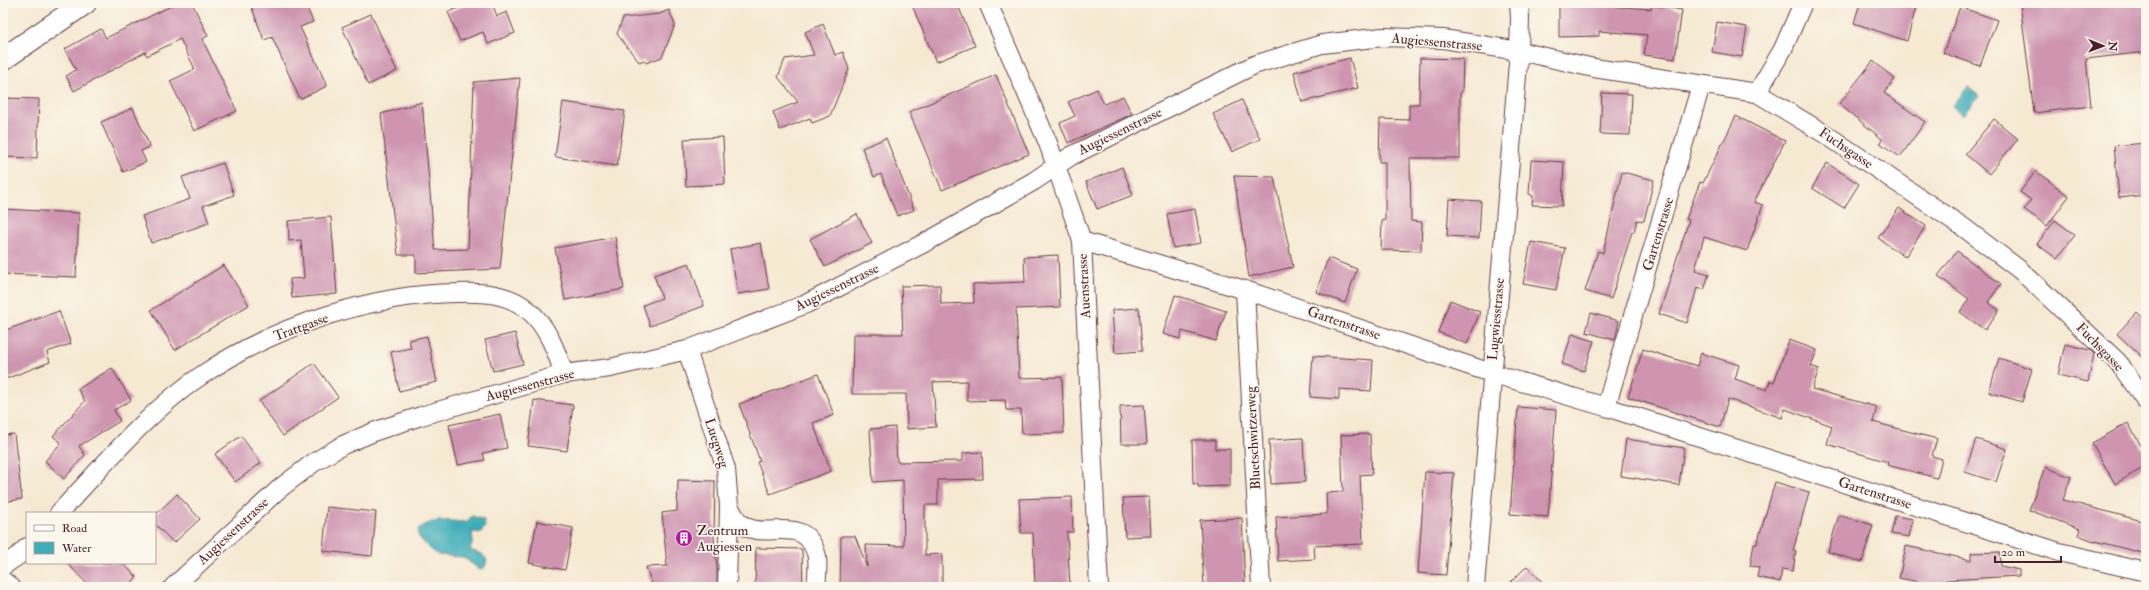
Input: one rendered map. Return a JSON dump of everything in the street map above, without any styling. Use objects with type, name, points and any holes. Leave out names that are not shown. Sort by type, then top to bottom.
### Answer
[{"type":"main road","points":[[3,58],[85,3]]},
{"type":"street","name":"Auenstrasse","points":[[988,3],[1048,143],[1055,166],[1065,188],[1082,242],[1099,587]]},
{"type":"street","points":[[1519,3],[1519,51]]},
{"type":"street","points":[[1757,94],[1782,49],[1804,3]]},
{"type":"street","name":"Augiessenstrasse","points":[[173,587],[279,489],[313,463],[343,445],[376,431],[421,416],[564,374],[610,368],[687,350],[806,304],[930,240],[1034,181],[1071,156],[1254,65],[1322,44],[1383,37],[1443,39],[1519,51]]},
{"type":"street","name":"Fuchsgasse","points":[[1519,51],[1594,68],[1757,94],[1825,134],[1963,227],[2020,270],[2118,362],[2146,401]]},
{"type":"street","name":"Lugwiesstrasse","points":[[1475,587],[1491,373],[1519,51]]},
{"type":"street","name":"Gartenstrasse","points":[[1606,407],[1701,85]]},
{"type":"street","name":"Gartenstrasse","points":[[1082,242],[1245,290],[1491,373],[1606,407],[2059,552],[2146,572]]},
{"type":"street","name":"Bluetschwitzerweg","points":[[1245,290],[1261,587]]},
{"type":"street","name":"Trattgasse","points":[[60,512],[147,419],[204,373],[257,344],[312,321],[371,303],[432,293],[480,292],[498,295],[528,309],[538,319],[556,350],[564,374]]},
{"type":"street","name":"Luegweg","points":[[687,350],[726,469],[729,506],[727,587]]},
{"type":"street","points":[[729,506],[740,522],[753,529],[798,531],[810,539],[817,554],[816,587]]},
{"type":"street","points":[[3,566],[26,548]]},
{"type":"street","points":[[3,581],[11,587]]},
{"type":"water","points":[[1968,87],[1979,96],[1963,115],[1952,106]]},
{"type":"water","points":[[472,516],[484,520],[485,528],[480,533],[472,532],[473,541],[470,550],[482,554],[487,560],[485,567],[480,570],[463,557],[438,555],[418,536],[418,530],[429,523],[435,521],[466,522]]},
{"type":"building","points":[[177,3],[192,3],[208,36],[202,39],[237,111],[194,131],[170,81],[195,69],[180,39],[147,56],[145,52],[74,91],[66,76],[76,70],[65,49],[101,29],[106,38]]},
{"type":"building","points":[[250,3],[305,3],[313,22],[300,27],[327,86],[300,99],[272,37],[264,40]]},
{"type":"building","points":[[471,3],[492,3],[497,16],[507,12],[515,33],[488,44],[483,32],[460,41],[448,12]]},
{"type":"building","points":[[911,3],[957,3],[975,46],[936,62]]},
{"type":"building","points":[[1860,3],[1917,3],[1907,41],[1854,23]]},
{"type":"building","points":[[2020,3],[2146,3],[2146,52],[2086,59],[2091,106],[2034,113]]},
{"type":"building","points":[[1595,5],[1651,9],[1652,5],[1682,10],[1675,59],[1644,55],[1647,35],[1599,31],[1599,36],[1559,37],[1559,6]]},
{"type":"building","points":[[1960,7],[1997,20],[1980,66],[1943,53]]},
{"type":"building","points":[[669,10],[675,25],[662,57],[646,63],[644,60],[639,62],[617,34],[623,18],[659,14]]},
{"type":"building","points":[[371,14],[397,71],[368,85],[342,27]]},
{"type":"building","points":[[1717,22],[1747,27],[1742,57],[1712,52]]},
{"type":"building","points":[[823,24],[835,55],[843,52],[849,69],[830,116],[812,123],[810,118],[780,130],[773,112],[798,102],[778,77],[785,59],[814,55],[805,32]]},
{"type":"building","points":[[1350,58],[1358,88],[1302,102],[1294,72]]},
{"type":"building","points":[[1420,58],[1463,59],[1462,92],[1460,92],[1460,158],[1410,158],[1411,221],[1422,222],[1421,251],[1381,250],[1382,220],[1385,221],[1385,162],[1379,162],[1380,119],[1409,120],[1409,104],[1419,104]]},
{"type":"building","points":[[1873,61],[1895,79],[1884,93],[1925,122],[1900,157],[1880,143],[1882,139],[1839,104]]},
{"type":"building","points":[[996,75],[1029,154],[942,190],[909,112]]},
{"type":"building","points":[[520,78],[500,269],[416,273],[416,255],[398,255],[381,114],[422,102],[435,250],[468,249],[474,82]]},
{"type":"building","points":[[1097,89],[1104,104],[1123,96],[1132,114],[1068,143],[1060,123],[1075,116],[1068,102]]},
{"type":"building","points":[[1602,93],[1632,94],[1630,135],[1600,134]]},
{"type":"building","points":[[3,98],[39,99],[37,158],[3,157]]},
{"type":"building","points":[[1242,100],[1260,139],[1232,152],[1213,114]]},
{"type":"building","points":[[563,102],[625,111],[617,166],[555,157]]},
{"type":"building","points":[[133,108],[150,147],[141,151],[146,162],[123,172],[101,122]]},
{"type":"building","points":[[1736,116],[1785,141],[1754,202],[1763,205],[1747,251],[1704,237],[1695,270],[1709,274],[1704,290],[1697,288],[1687,323],[1659,314],[1689,220],[1686,219],[1700,182],[1703,183]]},
{"type":"building","points":[[1994,119],[2018,139],[1989,174],[1965,154]]},
{"type":"building","points":[[723,137],[725,184],[686,186],[684,139]]},
{"type":"building","points":[[886,138],[914,210],[897,216],[881,174],[874,177],[862,148]]},
{"type":"building","points":[[2146,143],[2146,195],[2119,198],[2114,146]]},
{"type":"building","points":[[1531,160],[1564,162],[1562,206],[1532,205],[1533,196],[1529,194]]},
{"type":"building","points":[[223,163],[234,195],[203,206],[209,223],[151,243],[142,216],[190,199],[182,177]]},
{"type":"building","points":[[1827,163],[1859,184],[1844,208],[1812,188]]},
{"type":"building","points":[[1122,167],[1133,195],[1097,209],[1086,182]]},
{"type":"building","points":[[2036,171],[2069,196],[2047,226],[2024,209],[2031,200],[2020,192]]},
{"type":"building","points":[[1622,172],[1654,180],[1644,221],[1637,220],[1611,299],[1585,291],[1598,251],[1603,253]]},
{"type":"building","points":[[1234,176],[1274,177],[1293,267],[1249,277]]},
{"type":"building","points":[[1449,199],[1481,201],[1479,238],[1447,236]]},
{"type":"building","points":[[1899,208],[1926,226],[1905,257],[1878,238]]},
{"type":"building","points":[[3,209],[79,213],[76,277],[3,274]]},
{"type":"building","points":[[1195,209],[1201,243],[1173,248],[1167,214]]},
{"type":"building","points":[[857,214],[872,243],[825,267],[810,239]]},
{"type":"building","points":[[331,217],[337,294],[292,298],[290,279],[304,278],[301,240],[289,241],[288,221]]},
{"type":"building","points":[[2055,220],[2075,235],[2057,259],[2037,244]]},
{"type":"building","points":[[615,237],[624,289],[565,300],[555,248]]},
{"type":"building","points":[[1531,242],[1565,248],[1556,290],[1523,284]]},
{"type":"building","points":[[761,243],[769,289],[738,294],[730,249]]},
{"type":"building","points":[[1957,251],[2001,284],[1988,302],[1999,310],[1985,330],[1960,312],[1969,299],[1938,276]]},
{"type":"building","points":[[1058,255],[1060,307],[1016,309],[1019,378],[1062,377],[1064,433],[1022,434],[1021,410],[1006,410],[1005,400],[967,401],[967,381],[933,382],[936,427],[907,429],[906,394],[852,394],[853,334],[903,334],[901,286],[940,285],[941,304],[974,303],[973,284],[1025,282],[1024,257]]},
{"type":"building","points":[[1328,258],[1357,269],[1345,303],[1316,292]]},
{"type":"building","points":[[689,263],[704,306],[650,326],[643,305],[662,298],[654,275]]},
{"type":"building","points":[[224,265],[249,305],[175,350],[151,310]]},
{"type":"building","points":[[1175,295],[1226,311],[1216,341],[1182,331],[1180,339],[1163,334]]},
{"type":"building","points":[[1450,300],[1480,312],[1467,344],[1438,332]]},
{"type":"building","points":[[1139,308],[1142,351],[1115,353],[1112,310]]},
{"type":"building","points":[[59,311],[71,344],[47,352],[50,362],[3,380],[3,331]]},
{"type":"building","points":[[2137,312],[2146,321],[2146,361],[2117,334]]},
{"type":"building","points":[[1591,313],[1619,321],[1615,340],[1586,332]]},
{"type":"building","points":[[515,333],[523,364],[493,371],[485,340]]},
{"type":"building","points":[[1572,334],[1594,341],[1584,371],[1562,364]]},
{"type":"building","points":[[427,336],[437,382],[399,391],[391,352],[411,348],[409,340]]},
{"type":"building","points":[[1789,340],[1817,350],[1811,366],[1819,369],[1812,389],[1877,407],[1873,422],[1937,439],[1932,456],[1942,459],[1937,478],[1887,465],[1888,462],[1827,444],[1832,426],[1785,409],[1782,418],[1728,399],[1720,427],[1628,397],[1643,349],[1697,366],[1701,353],[1739,365],[1735,379],[1767,390],[1770,381],[1774,382]]},
{"type":"building","points":[[2065,344],[2090,350],[2094,354],[2088,382],[2058,375]]},
{"type":"building","points":[[1313,356],[1373,360],[1371,391],[1339,389],[1339,399],[1310,397]]},
{"type":"building","points":[[1999,358],[2032,369],[2022,402],[1989,392]]},
{"type":"building","points":[[314,363],[338,397],[283,436],[259,401]]},
{"type":"building","points":[[112,368],[131,400],[114,410],[120,421],[79,446],[85,455],[64,479],[45,461],[61,443],[53,436],[85,401],[78,389]]},
{"type":"building","points":[[818,374],[834,415],[813,423],[831,471],[770,494],[757,462],[760,461],[739,404]]},
{"type":"building","points":[[534,400],[573,405],[567,451],[528,446]]},
{"type":"building","points":[[1144,405],[1147,444],[1121,444],[1120,406]]},
{"type":"building","points":[[1518,407],[1556,410],[1548,517],[1510,514]]},
{"type":"building","points":[[500,414],[507,448],[483,453],[485,460],[458,465],[449,425]]},
{"type":"building","points":[[2128,423],[2146,455],[2146,466],[2115,484],[2092,443]]},
{"type":"building","points":[[895,427],[897,462],[963,461],[963,453],[982,452],[983,479],[938,480],[938,505],[925,505],[925,555],[942,554],[942,587],[840,587],[841,536],[855,536],[867,567],[866,545],[904,546],[903,480],[873,482],[870,429]]},
{"type":"building","points":[[14,434],[22,499],[3,502],[3,435]]},
{"type":"building","points":[[1370,434],[1372,474],[1360,475],[1363,544],[1314,546],[1315,559],[1278,561],[1276,517],[1327,514],[1326,493],[1343,492],[1341,435]]},
{"type":"building","points":[[241,436],[261,463],[235,482],[215,454]]},
{"type":"building","points":[[1303,438],[1305,482],[1271,484],[1269,440]]},
{"type":"building","points":[[1626,439],[1684,448],[1679,485],[1621,476]]},
{"type":"building","points":[[1976,439],[2007,449],[1996,482],[1965,472]]},
{"type":"building","points":[[1192,440],[1215,440],[1215,449],[1230,449],[1230,486],[1198,487],[1198,484],[1193,484]]},
{"type":"building","points":[[2045,467],[2071,477],[2063,500],[2146,522],[2146,554],[2091,540],[2078,535],[2080,529],[2029,510]]},
{"type":"building","points":[[1425,472],[1454,473],[1446,575],[1418,573]]},
{"type":"building","name":"Zentrum Augiessen","points":[[678,480],[715,481],[714,538],[717,567],[717,587],[653,587],[646,567],[667,566],[662,513],[677,511]]},
{"type":"building","points":[[1775,482],[1809,492],[1793,551],[1796,551],[1793,571],[1782,569],[1780,582],[1757,577],[1759,567],[1750,566],[1754,544],[1757,544]]},
{"type":"building","points":[[177,494],[200,519],[174,543],[156,525],[156,514]]},
{"type":"building","points":[[1072,497],[1073,532],[1067,532],[1070,587],[1035,587],[1033,533],[1021,533],[1019,499]]},
{"type":"building","points":[[1149,497],[1151,536],[1125,537],[1123,498]]},
{"type":"building","points":[[327,507],[376,512],[372,556],[323,551]]},
{"type":"building","points":[[1839,515],[1873,525],[1862,562],[1828,552]]},
{"type":"building","points":[[1895,516],[1913,519],[1909,537],[1891,534]]},
{"type":"building","points":[[1242,518],[1245,587],[1204,587],[1200,520]]},
{"type":"building","points":[[537,521],[573,528],[565,570],[529,563]]},
{"type":"building","points":[[1906,546],[1971,560],[1971,553],[2000,552],[2001,566],[2019,570],[2019,576],[1945,580],[1944,587],[1899,578]]},
{"type":"building","points":[[756,548],[802,549],[803,587],[755,587]]},
{"type":"building","points":[[68,564],[123,564],[137,577],[127,587],[90,587]]},
{"type":"building","points":[[1527,566],[1547,587],[1506,587]]},
{"type":"place","name":"Zentrum Augiessen","points":[[684,538]]}]
